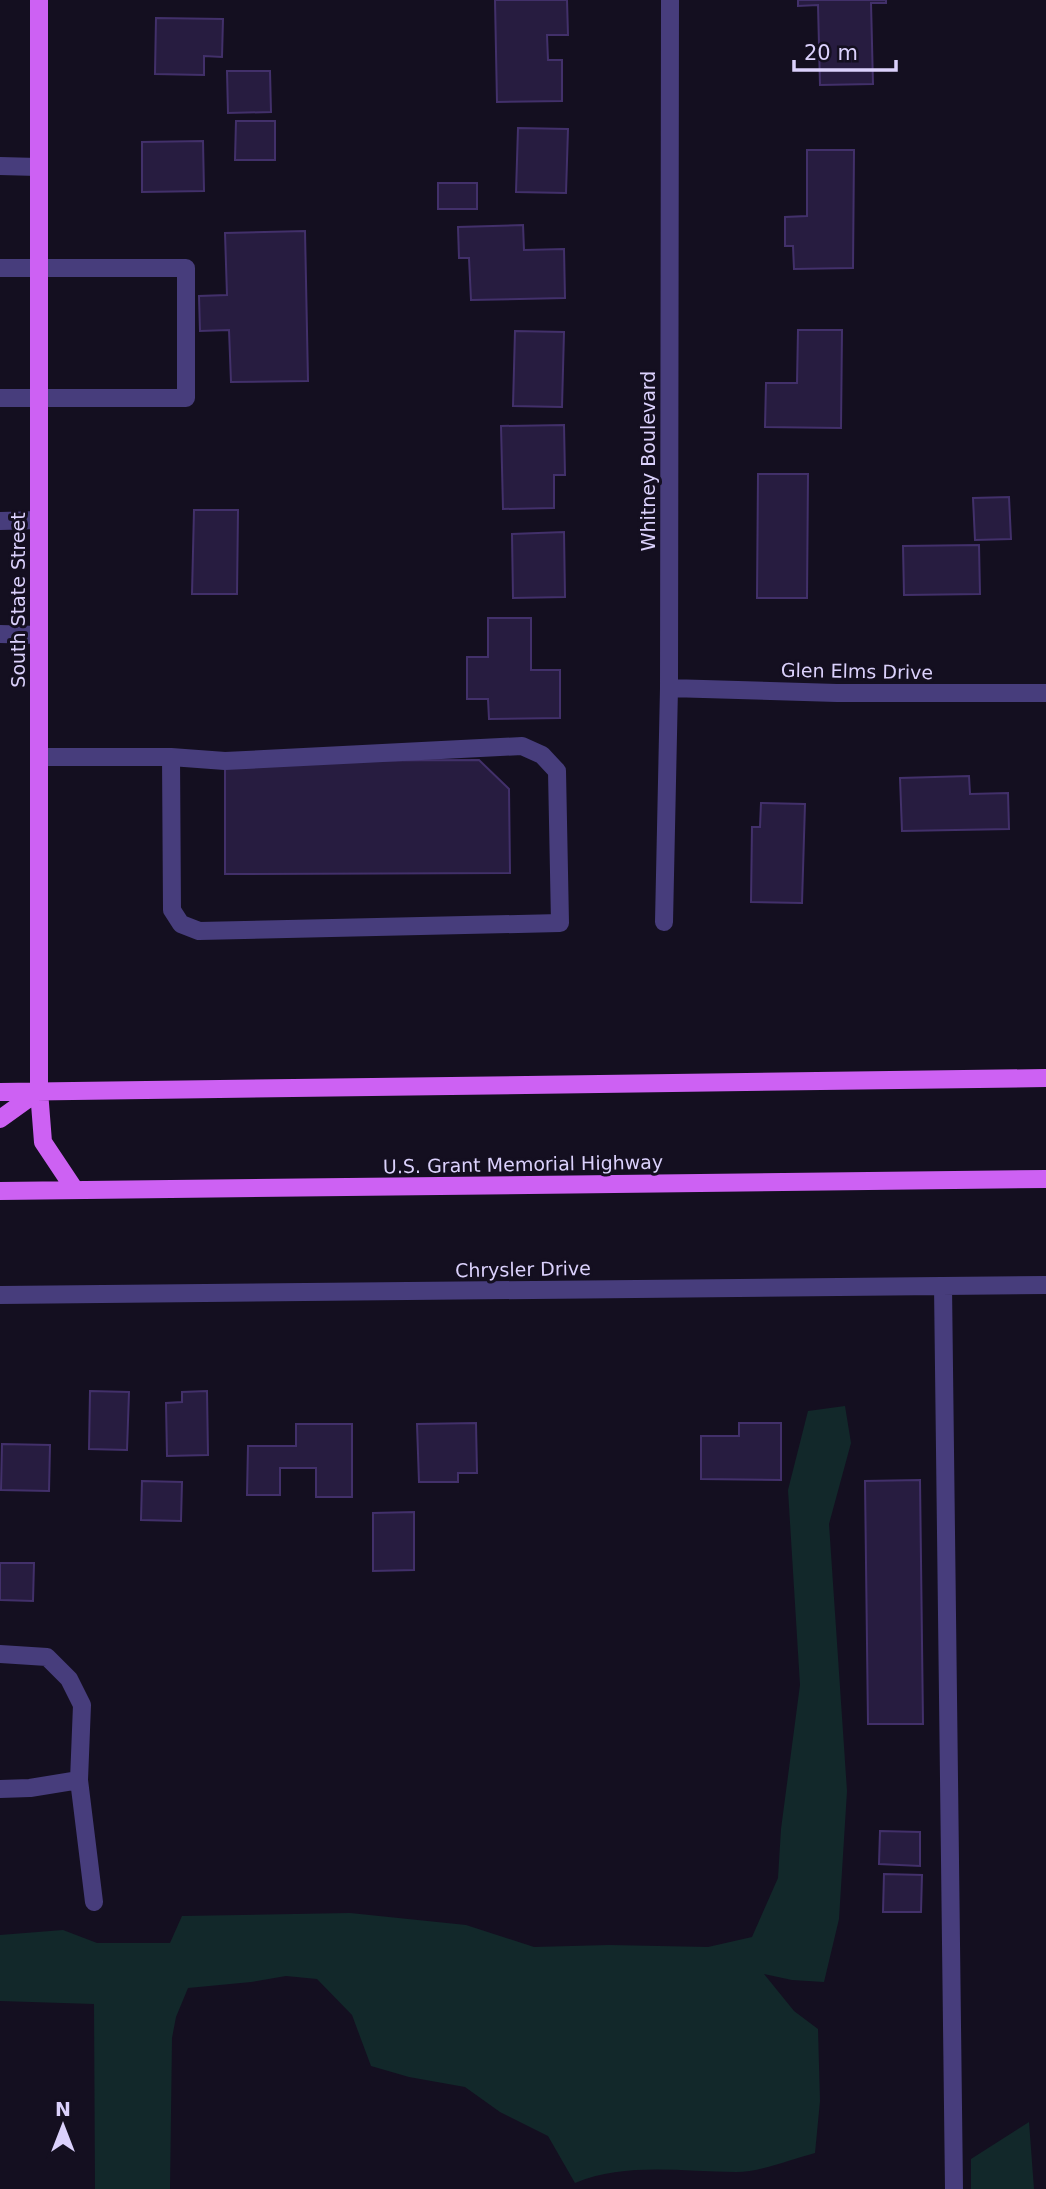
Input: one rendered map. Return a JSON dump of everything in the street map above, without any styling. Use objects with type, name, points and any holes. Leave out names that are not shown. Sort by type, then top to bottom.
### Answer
[{"type":"main road","name":"South State Street","points":[[38,0],[39,1091],[43,1142],[75,1190]]},
{"type":"main road","points":[[0,1092],[1046,1078]]},
{"type":"main road","points":[[0,1119],[39,1091]]},
{"type":"main road","name":"U.S. Grant Memorial Highway","points":[[0,1191],[1046,1179]]},
{"type":"street","name":"Whitney Boulevard","points":[[664,922],[668,688],[670,0]]},
{"type":"street","points":[[0,166],[38,167]]},
{"type":"street","points":[[0,268],[186,268],[186,398],[0,398]]},
{"type":"street","points":[[0,520],[38,520]]},
{"type":"street","points":[[0,634],[39,635]]},
{"type":"street","name":"Glen Elms Drive","points":[[668,688],[838,693],[1046,693]]},
{"type":"street","points":[[39,757],[171,757],[225,761],[522,746],[542,755],[556,771],[559,923],[199,931],[181,924],[172,910],[171,757]]},
{"type":"street","name":"Chrysler Drive","points":[[0,1295],[1046,1285]]},
{"type":"street","points":[[943,1286],[954,2189]]},
{"type":"street","points":[[0,1654],[47,1657],[69,1679],[82,1705],[79,1780],[94,1902]]},
{"type":"street","points":[[0,1789],[30,1788],[79,1780]]},
{"type":"green space","points":[[845,1406],[851,1443],[829,1524],[847,1791],[839,1919],[824,1982],[792,1980],[764,1974],[794,2011],[818,2029],[820,2101],[815,2153],[745,2171],[634,2170],[594,2176],[575,2183],[548,2136],[500,2112],[465,2087],[409,2077],[371,2066],[352,2015],[317,1979],[286,1976],[188,1988],[176,2017],[172,2038],[170,2189],[95,2189],[94,2004],[0,2001],[0,1935],[63,1930],[97,1943],[170,1943],[182,1916],[350,1913],[466,1925],[534,1947],[708,1947],[752,1937],[778,1878],[781,1829],[800,1685],[788,1490],[808,1411]]},
{"type":"green space","points":[[1029,2122],[1034,2189],[971,2189],[971,2159]]},
{"type":"building","points":[[495,0],[567,0],[568,35],[547,35],[548,60],[562,60],[562,101],[497,102]]},
{"type":"building","points":[[798,0],[886,0],[886,3],[871,3],[873,84],[820,85],[818,5],[798,6]]},
{"type":"building","points":[[156,18],[223,19],[222,57],[204,56],[204,75],[155,74]]},
{"type":"building","points":[[227,71],[270,71],[271,112],[228,113]]},
{"type":"building","points":[[236,121],[275,121],[275,160],[235,160]]},
{"type":"building","points":[[518,128],[568,129],[566,193],[516,192]]},
{"type":"building","points":[[203,141],[204,191],[142,192],[142,142]]},
{"type":"building","points":[[807,150],[854,150],[853,268],[794,269],[793,246],[785,246],[785,217],[807,216]]},
{"type":"building","points":[[438,183],[477,183],[477,209],[438,209]]},
{"type":"building","points":[[523,225],[524,250],[564,249],[565,298],[471,300],[469,258],[459,258],[458,227]]},
{"type":"building","points":[[305,231],[308,381],[231,382],[229,330],[200,331],[199,296],[227,295],[225,233]]},
{"type":"building","points":[[798,330],[842,330],[841,428],[765,427],[766,383],[797,383]]},
{"type":"building","points":[[515,331],[564,332],[562,407],[513,406]]},
{"type":"building","points":[[564,425],[565,475],[554,475],[554,508],[503,509],[501,426]]},
{"type":"building","points":[[758,474],[808,474],[807,598],[757,598]]},
{"type":"building","points":[[1009,497],[1011,539],[975,540],[973,498]]},
{"type":"building","points":[[194,510],[238,510],[237,594],[192,594]]},
{"type":"building","points":[[564,532],[565,597],[513,598],[512,534]]},
{"type":"building","points":[[979,545],[980,594],[904,595],[903,546]]},
{"type":"building","points":[[488,618],[531,618],[531,670],[560,670],[560,718],[489,719],[488,699],[467,699],[467,657],[488,657]]},
{"type":"building","points":[[479,760],[509,789],[510,873],[225,874],[225,761]]},
{"type":"building","points":[[969,776],[970,794],[1008,793],[1009,829],[902,831],[900,778]]},
{"type":"building","points":[[761,803],[805,804],[802,903],[751,902],[752,827],[760,827]]},
{"type":"building","points":[[90,1391],[129,1392],[127,1450],[89,1449]]},
{"type":"building","points":[[207,1391],[208,1455],[167,1456],[166,1403],[182,1402],[182,1392]]},
{"type":"building","points":[[476,1423],[477,1473],[458,1473],[458,1482],[419,1482],[417,1424]]},
{"type":"building","points":[[739,1423],[781,1423],[781,1480],[701,1479],[701,1436],[739,1436]]},
{"type":"building","points":[[296,1424],[352,1424],[352,1497],[316,1497],[316,1468],[280,1468],[280,1495],[247,1495],[248,1446],[296,1446]]},
{"type":"building","points":[[2,1444],[50,1445],[49,1491],[1,1490]]},
{"type":"building","points":[[920,1480],[923,1724],[868,1724],[865,1481]]},
{"type":"building","points":[[142,1481],[182,1482],[181,1521],[141,1520]]},
{"type":"building","points":[[414,1512],[414,1570],[373,1571],[373,1513]]},
{"type":"building","points":[[0,1563],[34,1563],[33,1601],[0,1600]]},
{"type":"building","points":[[880,1831],[920,1832],[920,1866],[879,1864]]},
{"type":"building","points":[[884,1874],[922,1875],[921,1912],[883,1912]]}]
